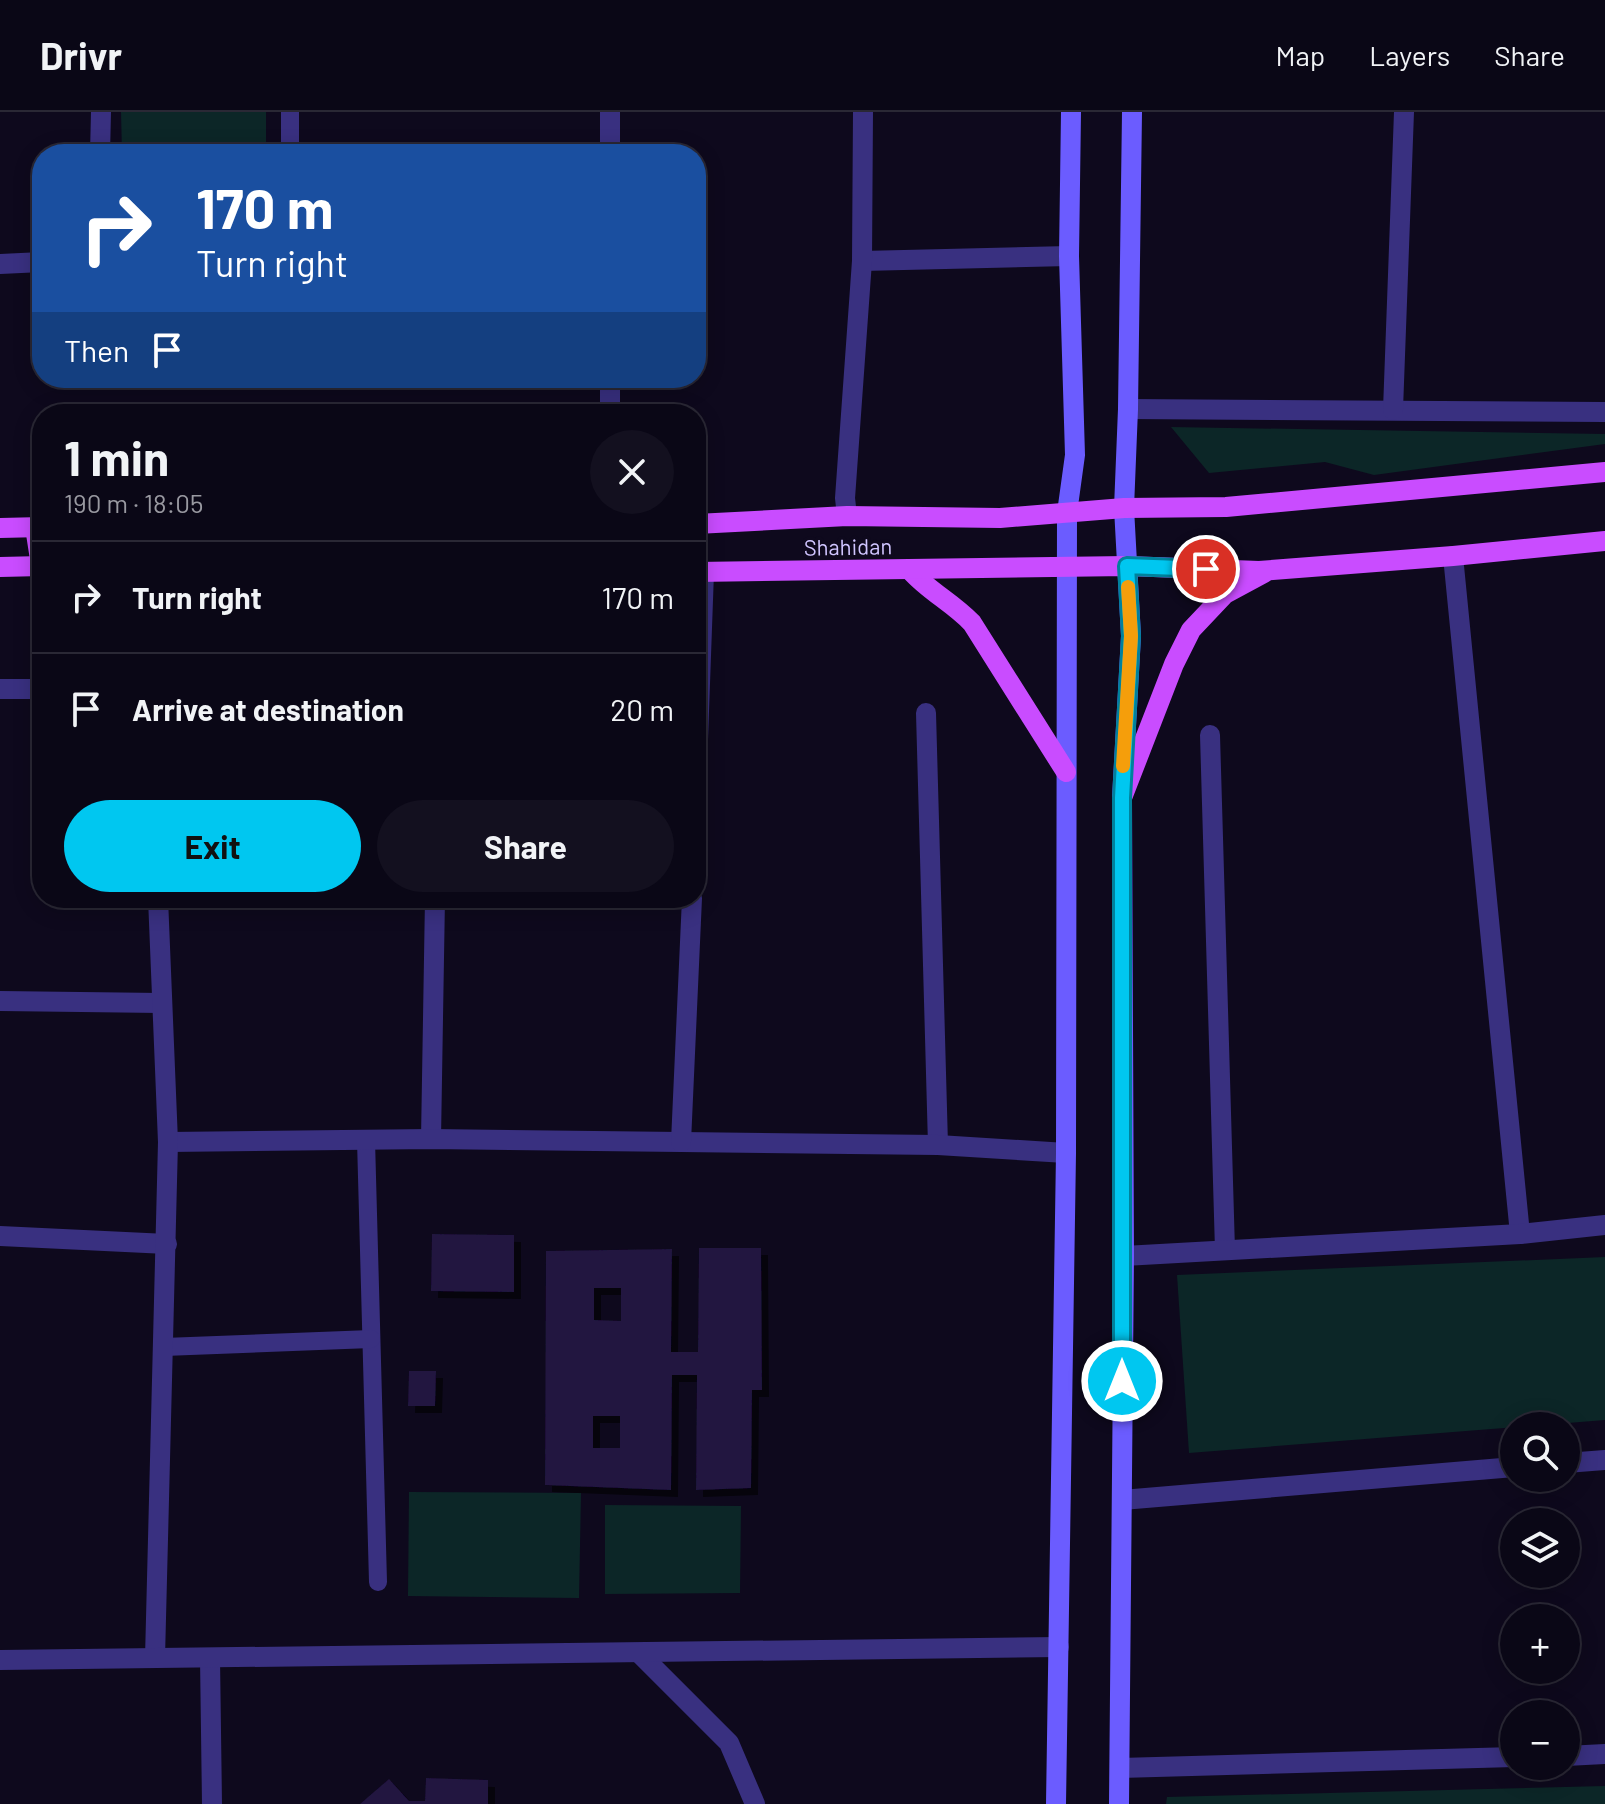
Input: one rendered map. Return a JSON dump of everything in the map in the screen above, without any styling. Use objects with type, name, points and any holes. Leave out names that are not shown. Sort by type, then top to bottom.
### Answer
[{"type":"main road","points":[[1056,1804],[1066,1153],[1067,513],[1075,455],[1069,256],[1071,112]]},
{"type":"main road","points":[[1119,1804],[1124,1256],[1122,798],[1131,636],[1124,508],[1132,112]]},
{"type":"main road","points":[[706,523],[847,516],[1015,516],[1124,508],[1226,507],[1605,472]]},
{"type":"main road","points":[[0,528],[32,527]]},
{"type":"main road","name":"Shahidan","points":[[706,572],[1127,566],[1271,570],[1605,541]]},
{"type":"main road","points":[[0,567],[32,566]]},
{"type":"main road","points":[[910,570],[926,588],[952,604],[972,623],[1066,772]]},
{"type":"main road","points":[[1122,798],[1174,664],[1191,630],[1225,594],[1271,570]]},
{"type":"street","points":[[100,144],[101,112]]},
{"type":"street","points":[[610,112],[610,144]]},
{"type":"street","points":[[847,516],[845,498],[862,261],[863,112]]},
{"type":"street","points":[[1393,410],[1404,112]]},
{"type":"street","points":[[862,261],[1069,256]]},
{"type":"street","points":[[0,264],[32,262]]},
{"type":"street","points":[[1128,409],[1605,412]]},
{"type":"street","points":[[1453,556],[1520,1234]]},
{"type":"street","points":[[0,689],[32,689]]},
{"type":"street","points":[[926,713],[938,1145]]},
{"type":"street","points":[[1210,735],[1225,1250]]},
{"type":"street","points":[[155,1658],[168,1142],[158,908]]},
{"type":"street","points":[[431,1139],[435,908]]},
{"type":"street","points":[[681,1142],[692,908]]},
{"type":"street","points":[[0,1001],[161,1003]]},
{"type":"street","points":[[168,1142],[431,1139],[938,1145],[1066,1153]]},
{"type":"street","points":[[1124,1256],[1520,1234],[1605,1225]]},
{"type":"street","points":[[0,1236],[167,1244]]},
{"type":"street","points":[[1580,1462],[1605,1460]]},
{"type":"street","points":[[1122,1500],[1500,1468]]},
{"type":"street","points":[[0,1660],[1059,1647]]},
{"type":"street","points":[[639,1653],[729,1743],[755,1804]]},
{"type":"street","points":[[210,1658],[212,1804]]},
{"type":"street","points":[[1580,1755],[1605,1754]]},
{"type":"street","points":[[1120,1768],[1500,1757]]},
{"type":"lane","points":[[290,112],[290,144]]},
{"type":"lane","points":[[366,1140],[378,1582]]},
{"type":"lane","points":[[164,1347],[371,1339]]},
{"type":"green space","points":[[121,112],[266,112],[266,144],[122,144]]},
{"type":"green space","points":[[1171,427],[1605,434],[1605,444],[1374,475],[1325,462],[1209,473]]},
{"type":"green space","points":[[1605,1257],[1605,1420],[1580,1422],[1580,1412],[1500,1412],[1500,1428],[1189,1453],[1177,1275]]},
{"type":"green space","points":[[409,1492],[581,1493],[579,1598],[408,1596]]},
{"type":"green space","points":[[605,1505],[741,1506],[740,1593],[605,1594]]},
{"type":"green space","points":[[1605,1786],[1605,1804],[1166,1804],[1167,1797]]},
{"type":"building","points":[[432,1234],[514,1235],[514,1292],[431,1291]]},
{"type":"building","points":[[699,1248],[761,1248],[762,1390],[752,1390],[751,1488],[696,1490],[697,1375],[672,1375],[671,1490],[545,1485],[546,1251],[672,1249],[671,1352],[698,1352]],"holes":[[[594,1288],[621,1288],[621,1321],[594,1320]],[[593,1416],[620,1416],[620,1448],[593,1448]]]},
{"type":"building","points":[[409,1371],[436,1371],[435,1406],[408,1406]]},
{"type":"building","points":[[426,1778],[488,1780],[488,1804],[360,1804],[389,1779],[409,1801],[425,1801]]},
{"type":"slow traffic","points":[[1123,766],[1131,636],[1128,587]]},
{"type":"route","points":[[1122,1381],[1122,798],[1131,636],[1127,566],[1206,569]]}]
